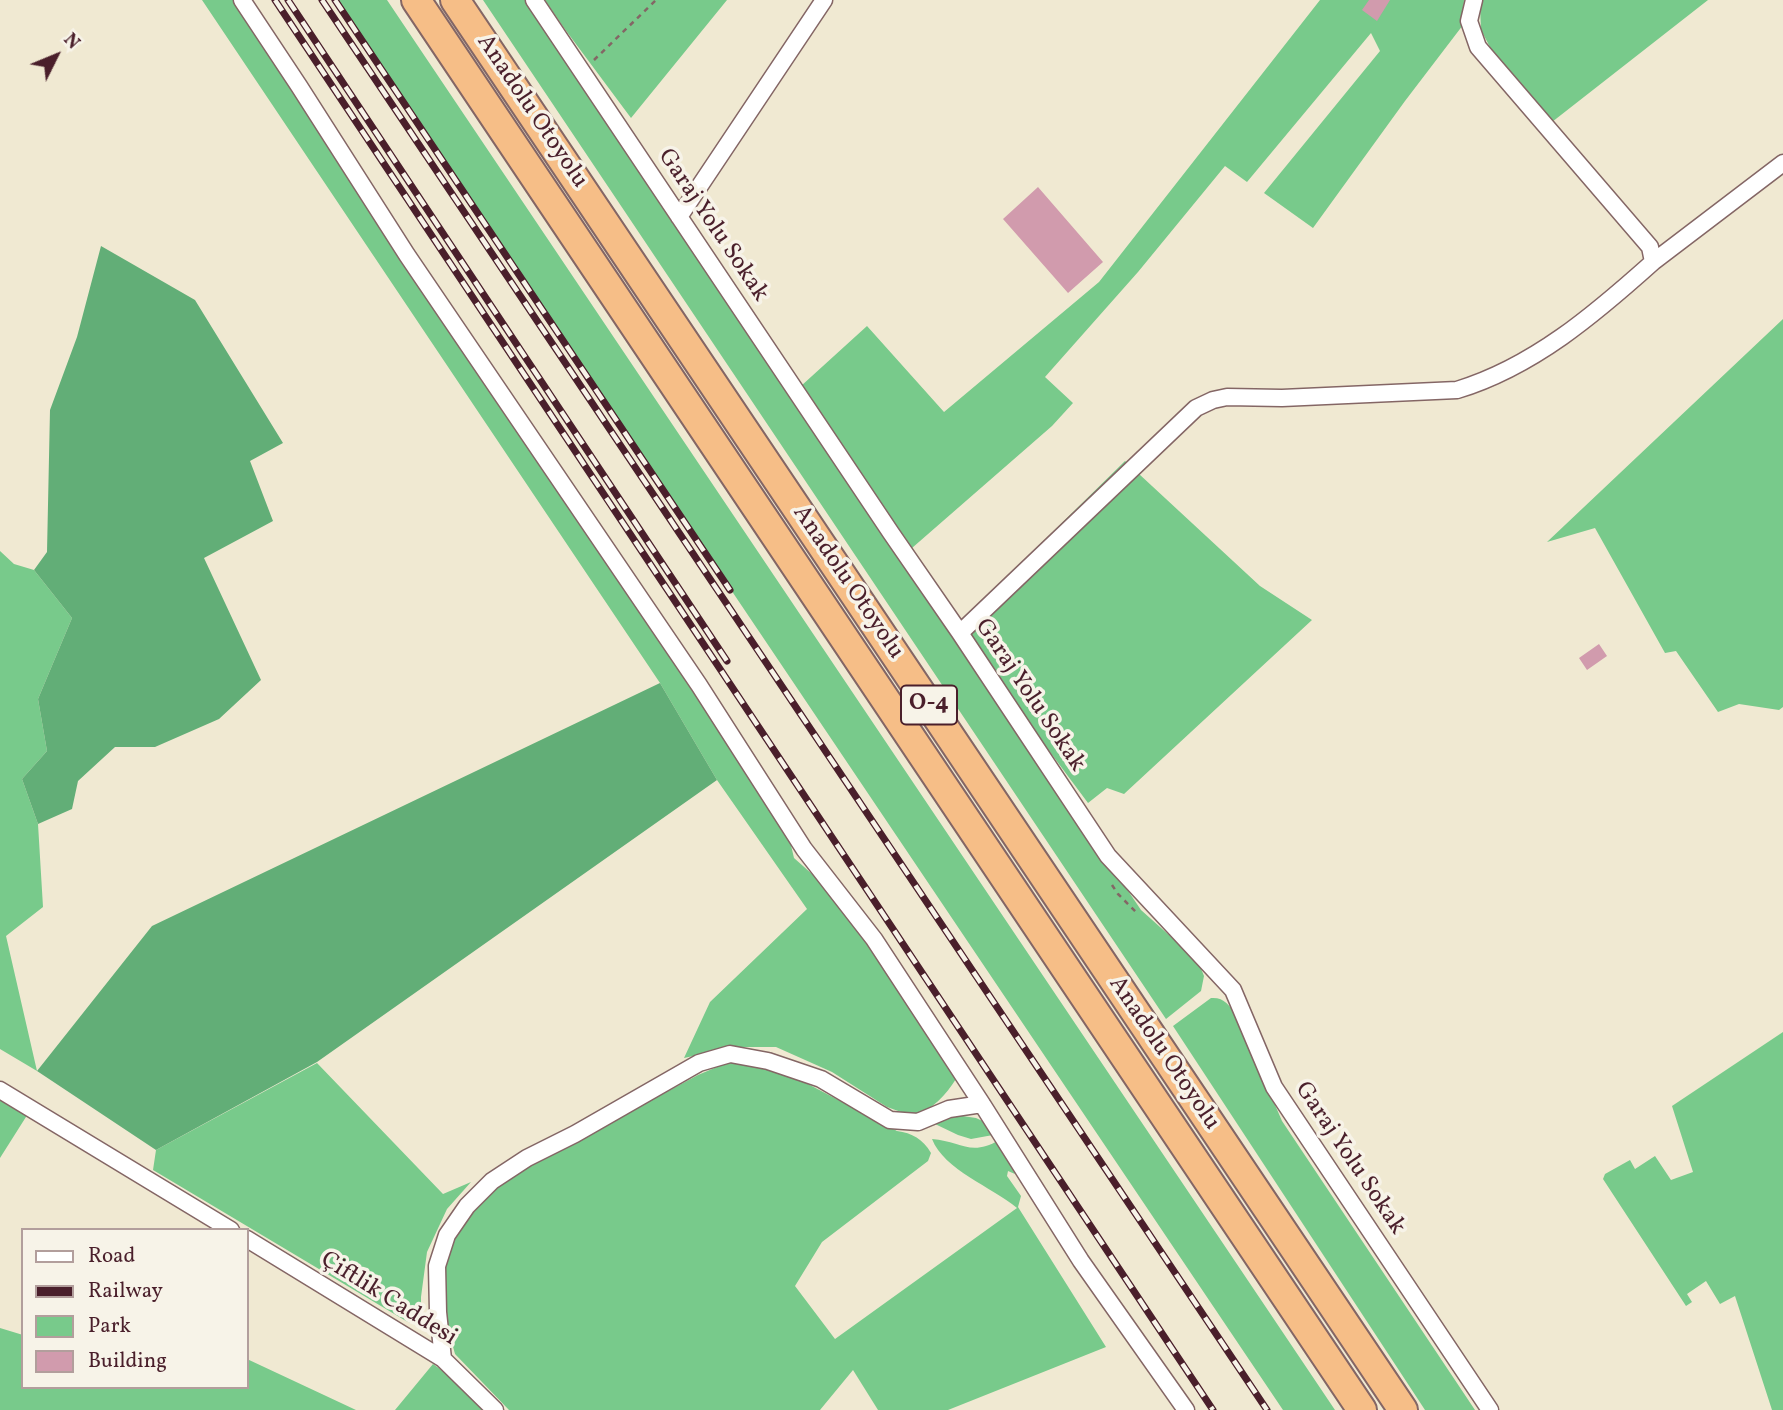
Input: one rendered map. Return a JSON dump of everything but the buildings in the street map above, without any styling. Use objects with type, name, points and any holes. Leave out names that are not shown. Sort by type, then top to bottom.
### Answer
[{"type":"highway","name":"Anadolu Otoyolu","points":[[416,0],[1362,1410]]},
{"type":"highway","name":"Anadolu Otoyolu","points":[[455,0],[1403,1410]]},
{"type":"street","points":[[242,0],[415,266],[699,685],[804,849],[874,939],[1081,1261],[1186,1410]]},
{"type":"street","name":"Garaj Yolu Sokak","points":[[534,0],[1108,856],[1233,990],[1274,1087],[1490,1410]]},
{"type":"street","points":[[679,217],[824,0]]},
{"type":"street","points":[[1474,0],[1469,21],[1478,47],[1650,247],[1653,262]]},
{"type":"street","points":[[960,633],[1196,408],[1227,397],[1282,398],[1457,390],[1506,371],[1571,331],[1653,262],[1783,163]]},
{"type":"street","points":[[443,1359],[437,1266],[447,1234],[467,1206],[492,1181],[527,1158],[575,1134],[699,1063],[730,1054],[768,1061],[821,1079],[890,1120],[918,1122],[949,1109],[982,1104]]},
{"type":"street","points":[[0,1090],[229,1228]]},
{"type":"street","name":"Çiftlik Caddesi","points":[[248,1240],[443,1359],[495,1410]]},
{"type":"path","points":[[582,72],[656,0]]},
{"type":"green space","points":[[202,0],[234,0],[740,761],[790,841],[794,858],[839,898],[956,1079],[928,1110],[915,1117],[887,1107],[832,1072],[776,1047],[735,1047],[684,1058],[710,1002],[807,909],[717,780],[660,683]]},
{"type":"green space","points":[[334,0],[387,0],[1335,1410],[1283,1410]]},
{"type":"green space","points":[[483,0],[529,0],[1141,910],[1198,961],[1204,976],[1201,991],[1166,1019]]},
{"type":"green space","points":[[545,0],[727,0],[631,118]]},
{"type":"green space","points":[[1320,0],[1464,0],[1463,25],[1313,228],[1264,193],[1380,51],[1371,33],[1247,182],[1225,166],[1138,272],[1045,377],[1073,403],[1052,426],[912,548],[801,386],[867,326],[944,412],[1099,282]]},
{"type":"green space","points":[[1483,0],[1708,0],[1552,122],[1491,49],[1481,30],[1480,6]]},
{"type":"green space","points":[[101,246],[195,300],[283,443],[250,461],[273,521],[204,558],[261,680],[219,719],[155,747],[115,747],[78,781],[72,809],[38,824],[22,779],[47,751],[38,699],[72,618],[34,570],[47,552],[50,410],[77,337]]},
{"type":"green space","points":[[1783,319],[1783,707],[1779,710],[1739,704],[1718,712],[1676,651],[1665,653],[1595,528],[1547,542]]},
{"type":"green space","points":[[1125,461],[1260,586],[1312,620],[1124,794],[1107,788],[1088,803],[997,681],[972,638],[966,617]]},
{"type":"green space","points":[[0,551],[14,564],[34,570],[72,618],[38,699],[47,751],[22,779],[38,824],[43,907],[6,936],[37,1071],[0,1049]]},
{"type":"green space","points":[[660,683],[717,780],[317,1062],[156,1150],[37,1071],[152,926]]},
{"type":"green space","points":[[1211,998],[1223,1000],[1236,1015],[1282,1121],[1475,1410],[1425,1410],[1173,1026]]},
{"type":"green space","points":[[1783,1032],[1783,1410],[1772,1410],[1735,1296],[1720,1304],[1706,1281],[1687,1294],[1692,1302],[1686,1306],[1603,1179],[1605,1174],[1630,1160],[1635,1169],[1655,1156],[1671,1180],[1693,1172],[1672,1106]]},
{"type":"green space","points":[[731,1061],[764,1065],[808,1084],[897,1131],[917,1138],[931,1153],[928,1161],[822,1242],[795,1286],[835,1339],[1017,1208],[958,1169],[938,1150],[932,1139],[973,1148],[999,1140],[1015,1174],[1008,1171],[1007,1176],[1021,1196],[1018,1207],[1106,1347],[948,1410],[878,1410],[853,1370],[820,1410],[509,1410],[455,1354],[445,1317],[440,1289],[450,1240],[462,1219],[503,1180],[698,1075]]},
{"type":"green space","points":[[317,1063],[443,1194],[471,1182],[447,1209],[427,1252],[421,1297],[421,1327],[406,1321],[153,1170],[156,1150]]},
{"type":"green space","points":[[0,1092],[31,1109],[0,1158]]},
{"type":"green space","points":[[949,1114],[976,1118],[989,1124],[993,1135],[971,1139],[935,1124],[935,1121]]},
{"type":"green space","points":[[0,1328],[21,1334],[21,1389],[248,1389],[248,1359],[356,1410],[0,1410]]},
{"type":"green space","points":[[433,1364],[467,1388],[486,1410],[395,1410]]},
{"type":"railway","points":[[275,0],[1213,1410]]},
{"type":"railway","points":[[288,0],[727,661]]},
{"type":"railway","points":[[322,0],[1267,1410]]},
{"type":"railway","points":[[335,0],[730,590]]}]
